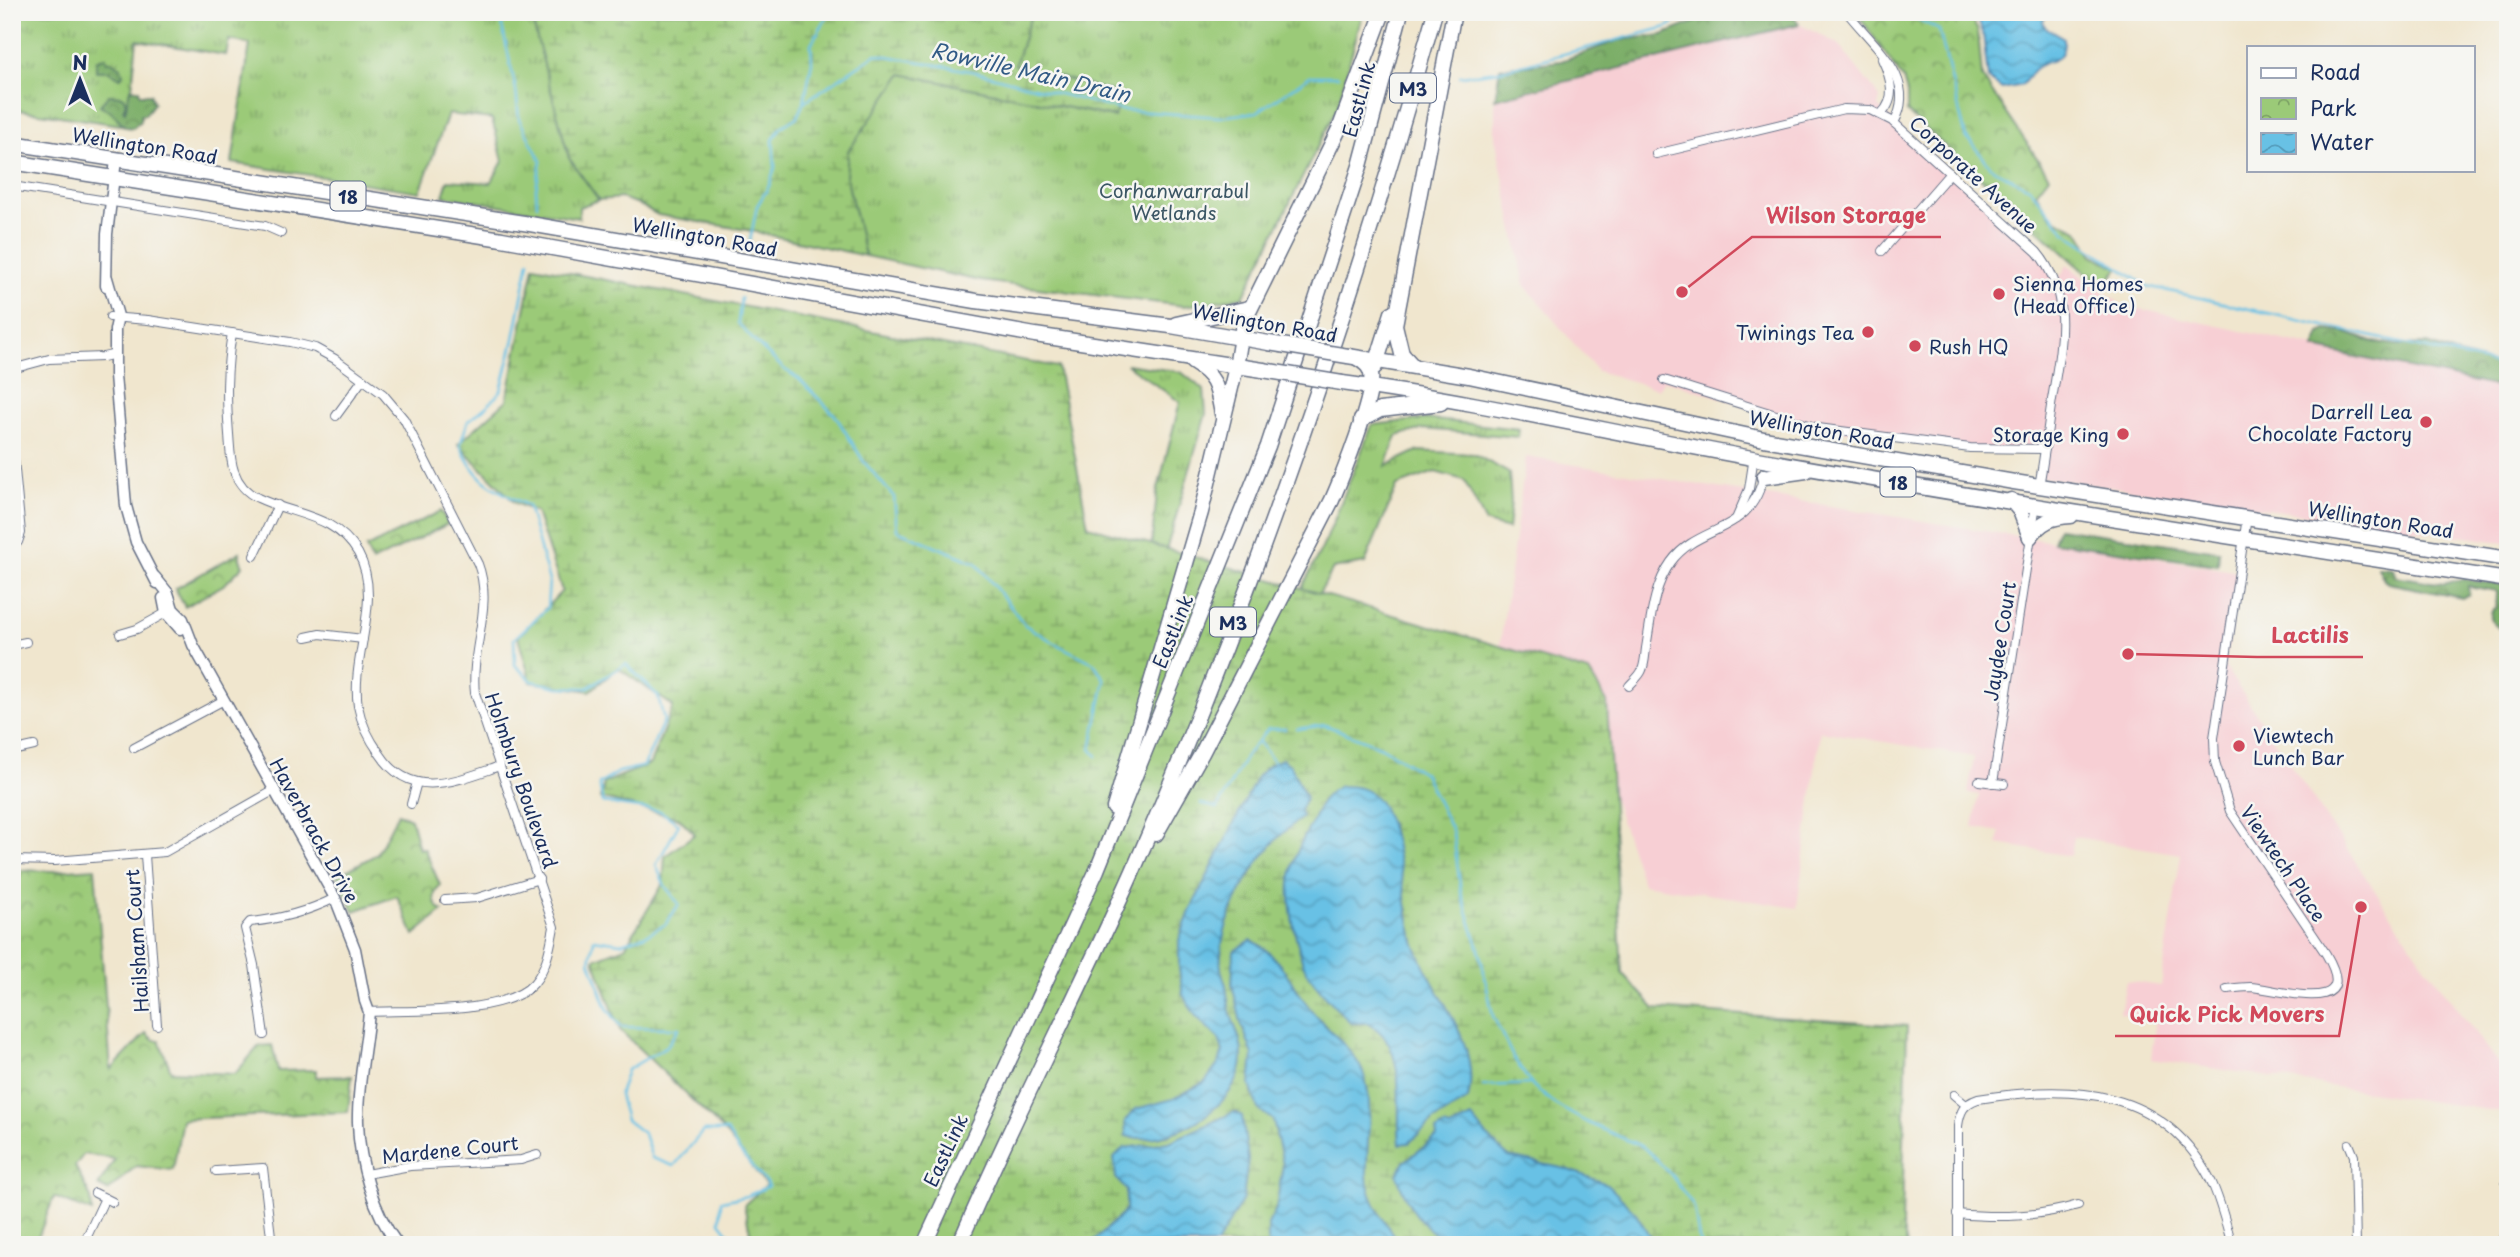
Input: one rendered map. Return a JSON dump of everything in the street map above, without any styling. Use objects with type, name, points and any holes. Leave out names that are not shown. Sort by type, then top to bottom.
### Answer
[{"type":"highway","points":[[1097,870],[1119,786],[1201,512],[1249,308],[1340,127],[1382,12]]},
{"type":"highway","name":"EastLink","points":[[924,1245],[1097,870],[1268,446],[1360,166],[1401,12]]},
{"type":"highway","name":"M3","points":[[959,1245],[999,1152],[1132,872],[1232,626],[1321,383],[1392,164],[1435,12]]},
{"type":"highway","points":[[1412,365],[1402,354],[1395,325],[1424,184],[1454,12]]},
{"type":"highway","name":"Wellington Road","points":[[12,143],[580,232],[1003,305],[1171,326],[1239,344],[1264,343],[1352,356],[1366,363],[1373,373],[1460,400],[1760,459],[2508,580]]},
{"type":"highway","name":"Wellington Road","points":[[12,162],[576,252],[1035,335],[1346,383],[1373,373],[1412,365],[1764,439],[2039,486],[2508,558]]},
{"type":"highway","points":[[862,304],[866,283]]},
{"type":"highway","points":[[1132,872],[1202,754],[1332,500],[1349,460],[1390,318],[1399,299]]},
{"type":"highway","points":[[1171,326],[1249,308]]},
{"type":"highway","points":[[1239,344],[1244,361],[1258,370]]},
{"type":"highway","points":[[1187,359],[1207,371],[1213,379],[1223,423]]},
{"type":"highway","points":[[1361,420],[1380,410],[1460,400]]},
{"type":"highway","points":[[1760,459],[1764,439]]},
{"type":"highway","points":[[1764,477],[1828,471]]},
{"type":"highway","points":[[2036,504],[2039,486]]},
{"type":"highway","points":[[2011,500],[2020,511],[2031,537]]},
{"type":"highway","points":[[2031,537],[2039,525],[2048,520],[2090,514]]},
{"type":"street","points":[[1847,12],[1889,63],[1901,84],[1901,110],[1894,123]]},
{"type":"street","points":[[1874,44],[1891,86],[1889,104],[1881,114]]},
{"type":"street","name":"Corporate Avenue","points":[[1656,155],[1844,109],[1866,109],[1881,114],[1894,123],[2037,252],[2046,262],[2056,284],[2062,308],[2062,335],[2039,486]]},
{"type":"street","name":"Haverbrack Drive","points":[[116,160],[106,248],[107,278],[115,317],[112,354],[127,516],[136,542],[155,577],[168,593],[169,611],[183,619],[193,645],[335,898],[355,949],[369,1013],[358,1120],[359,1144],[372,1195],[396,1244]]},
{"type":"street","points":[[1882,251],[1950,173]]},
{"type":"street","points":[[12,186],[265,226],[281,233]]},
{"type":"street","name":"Holmbury Boulevard","points":[[115,317],[132,316],[232,333],[315,348],[329,355],[390,401],[404,419],[481,572],[484,600],[474,685],[479,710],[554,928],[548,959],[533,985],[505,1002],[476,1007],[369,1013]]},
{"type":"street","points":[[232,333],[226,377],[234,471],[240,483],[251,494],[329,523],[342,533],[358,553],[364,569],[367,585],[357,698],[363,724],[383,760],[401,775],[417,782],[446,783],[500,766]]},
{"type":"street","points":[[12,358],[14,368],[49,359],[112,354]]},
{"type":"street","points":[[336,415],[363,379]]},
{"type":"street","points":[[1664,380],[1818,428],[1970,449],[2045,449]]},
{"type":"street","points":[[12,439],[21,537],[19,542],[12,544]]},
{"type":"street","points":[[1629,686],[1642,671],[1657,590],[1667,568],[1683,550],[1736,520],[1754,503],[1764,477],[1765,466],[1760,459],[1753,463],[1749,489],[1736,520]]},
{"type":"street","name":"Jaydee Court","points":[[1993,783],[2036,504]]},
{"type":"street","points":[[254,556],[278,505]]},
{"type":"street","name":"Viewtech Place","points":[[2227,989],[2248,987],[2317,996],[2332,990],[2336,981],[2334,969],[2326,954],[2230,811],[2213,756],[2248,517]]},
{"type":"street","points":[[120,634],[137,629],[169,611]]},
{"type":"street","points":[[306,637],[320,634],[363,639]]},
{"type":"street","points":[[12,645],[26,642]]},
{"type":"street","points":[[134,748],[224,700]]},
{"type":"street","points":[[12,751],[34,746]]},
{"type":"street","points":[[1979,781],[2004,784]]},
{"type":"street","points":[[411,804],[417,782]]},
{"type":"street","points":[[12,860],[55,862],[145,855],[171,850],[273,791]]},
{"type":"street","name":"Hailsham Court","points":[[145,855],[157,1025]]},
{"type":"street","points":[[445,900],[477,898],[539,879]]},
{"type":"street","points":[[264,1035],[254,965],[245,928],[250,922],[274,920],[309,911],[335,898]]},
{"type":"street","points":[[1958,1245],[1956,1214],[1960,1112],[1966,1105],[1983,1098],[2067,1091],[2105,1096],[2140,1110],[2178,1137],[2203,1168],[2218,1198],[2232,1245]]},
{"type":"street","points":[[1954,1095],[1966,1105]]},
{"type":"street","points":[[2349,1144],[2354,1156],[2356,1245]]},
{"type":"street","name":"Mardene Court","points":[[366,1174],[410,1166],[521,1160],[537,1155]]},
{"type":"street","points":[[216,1171],[263,1168],[272,1245]]},
{"type":"street","points":[[83,1245],[109,1200],[95,1193]]},
{"type":"street","points":[[1956,1214],[2014,1217],[2044,1214],[2078,1205]]},
{"type":"street","points":[[2501,1245],[2508,1222]]},
{"type":"shaded area","points":[[1799,24],[1838,44],[1880,97],[1878,107],[2037,252],[2057,282],[2067,265],[2122,305],[2508,389],[2508,543],[2040,477],[2045,450],[1970,448],[1818,428],[1664,380],[1658,389],[1597,371],[1525,286],[1495,137],[1495,99]]},
{"type":"shaded area","points":[[1526,457],[2240,572],[2225,667],[2420,958],[2508,1077],[2508,1113],[2151,1059],[2156,1018],[2120,1013],[2126,981],[2161,986],[2181,854],[2074,837],[2071,856],[1998,844],[2000,832],[1973,827],[1979,795],[1968,793],[1974,757],[1820,731],[1797,908],[1643,884],[1610,788],[1607,702],[1589,673],[1500,646]]},
{"type":"green space","points":[[12,12],[530,12],[569,158],[599,200],[579,207],[579,218],[443,196],[448,180],[491,183],[503,161],[492,119],[448,114],[420,192],[232,163],[250,44],[229,40],[226,55],[137,40],[128,126],[12,109]]},
{"type":"green space","points":[[530,12],[1032,12],[1015,65],[1121,94],[1114,117],[902,74],[848,151],[846,176],[865,256],[747,230],[658,215],[621,198],[599,200],[569,158]]},
{"type":"green space","name":"Corhanwarrabul Wetlands","points":[[1032,12],[1363,12],[1337,108],[1243,297],[1184,306],[981,281],[865,256],[846,176],[848,151],[902,74],[1114,117],[1121,94],[1015,65]]},
{"type":"green space","points":[[1706,12],[1791,12],[1799,24],[1495,99],[1500,68],[1561,61],[1619,40],[1662,35],[1695,22]]},
{"type":"green space","points":[[1856,12],[1968,12],[1978,31],[1982,77],[2049,176],[2036,193],[2051,217],[2078,230],[2093,255],[2119,268],[2102,287],[1907,112],[1907,93],[1903,79]]},
{"type":"green space","points":[[105,57],[107,62],[111,61],[121,67],[123,74],[120,78],[109,71],[96,71],[96,61]]},
{"type":"green space","points":[[130,89],[139,90],[140,94],[150,94],[154,103],[145,115],[141,115],[141,121],[133,128],[126,127],[100,105],[109,95],[123,96],[126,103],[123,110],[125,112]]},
{"type":"green space","points":[[534,266],[1058,367],[1088,526],[1589,672],[1607,702],[1622,973],[1655,1009],[1907,1026],[1902,1225],[1907,1245],[753,1245],[744,1205],[766,1185],[723,1130],[620,1030],[594,959],[625,947],[663,884],[665,856],[695,834],[679,818],[600,798],[604,783],[650,764],[673,706],[618,668],[590,691],[531,682],[518,637],[562,591],[536,512],[515,503],[458,444],[507,400]]},
{"type":"green space","points":[[2327,330],[2347,333],[2372,342],[2428,344],[2502,366],[2508,368],[2508,389],[2314,348],[2320,333]]},
{"type":"green space","points":[[1126,364],[1181,372],[1204,390],[1206,414],[1160,571],[1148,576],[1157,493],[1180,402]]},
{"type":"green space","points":[[1426,419],[1519,429],[1518,437],[1423,429],[1397,436],[1386,466],[1417,451],[1474,454],[1509,473],[1511,502],[1508,529],[1486,523],[1464,480],[1435,472],[1397,486],[1365,563],[1333,569],[1251,714],[1243,706],[1326,540],[1372,425]]},
{"type":"green space","points":[[441,511],[448,524],[372,562],[366,548]]},
{"type":"green space","points":[[2058,528],[2219,551],[2218,565],[2053,542]]},
{"type":"green space","points":[[240,552],[243,566],[225,584],[185,607],[175,589]]},
{"type":"green space","points":[[2378,567],[2393,568],[2396,576],[2444,584],[2461,579],[2504,585],[2508,588],[2508,601],[2504,603],[2508,613],[2508,630],[2500,628],[2492,621],[2491,614],[2496,608],[2497,591],[2468,586],[2469,594],[2462,598],[2388,583]]},
{"type":"green space","points":[[398,813],[411,819],[419,849],[424,848],[440,885],[434,899],[443,911],[414,935],[397,896],[354,911],[337,876],[377,854]]},
{"type":"green space","points":[[95,868],[111,1070],[146,1033],[153,1040],[159,1040],[171,1071],[235,1074],[259,1046],[272,1045],[278,1071],[316,1070],[316,1077],[352,1076],[348,1112],[182,1119],[173,1170],[136,1166],[108,1191],[98,1186],[115,1159],[84,1154],[75,1166],[91,1198],[92,1212],[54,1197],[36,1242],[12,1245],[12,870]]},
{"type":"water","points":[[1975,12],[2048,12],[2043,21],[2045,27],[2064,38],[2062,52],[2056,59],[2034,70],[2022,85],[2002,89],[1988,79],[1983,33]]},
{"type":"water","points":[[1282,759],[1291,766],[1306,798],[1300,810],[1302,818],[1271,845],[1244,884],[1226,928],[1221,949],[1221,969],[1241,1046],[1239,1075],[1217,1106],[1182,1129],[1162,1136],[1126,1136],[1125,1121],[1136,1109],[1173,1099],[1205,1082],[1219,1063],[1223,1051],[1219,1039],[1195,1015],[1183,995],[1179,969],[1179,940],[1191,909],[1257,777],[1269,765]]},
{"type":"water","points":[[1339,786],[1370,792],[1385,812],[1396,845],[1412,934],[1419,955],[1461,1034],[1468,1055],[1468,1099],[1433,1121],[1409,1143],[1400,1144],[1398,1077],[1392,1051],[1386,1039],[1370,1023],[1351,1023],[1318,987],[1303,964],[1293,922],[1290,881],[1296,855],[1323,800]]},
{"type":"water","points":[[1251,940],[1275,959],[1313,1013],[1347,1047],[1360,1067],[1365,1078],[1369,1102],[1367,1162],[1370,1193],[1378,1211],[1401,1245],[1268,1245],[1268,1224],[1276,1209],[1283,1164],[1273,1120],[1258,1109],[1250,1085],[1253,1055],[1241,1023],[1232,984],[1234,951]]},
{"type":"water","points":[[1234,1112],[1242,1116],[1248,1159],[1243,1199],[1216,1245],[1090,1245],[1126,1210],[1126,1190],[1116,1178],[1114,1158],[1124,1148],[1169,1142]]},
{"type":"water","points":[[1472,1117],[1492,1142],[1509,1157],[1567,1169],[1607,1184],[1636,1213],[1655,1245],[1449,1245],[1416,1214],[1405,1197],[1397,1175],[1404,1162],[1437,1137],[1436,1131],[1444,1126],[1450,1128]]},
{"type":"waterway","points":[[499,12],[516,90],[519,119],[541,161],[536,189],[537,205]]},
{"type":"waterway","points":[[750,241],[757,206],[769,186],[775,167],[773,140],[781,127],[797,117],[804,102],[812,62],[811,44],[830,12]]},
{"type":"waterway","points":[[1460,76],[1498,71],[1667,27],[1694,12]]},
{"type":"waterway","points":[[1904,12],[1939,30],[1966,137],[1994,170],[2029,187],[2065,232],[2147,286],[2508,367]]},
{"type":"waterway","name":"Rowville Main Drain","points":[[804,102],[876,54],[976,72],[1121,110],[1220,117],[1257,112],[1310,76],[1338,76]]},
{"type":"waterway","points":[[529,261],[501,391],[468,421],[460,445],[479,476],[495,489],[528,506],[549,581],[547,608],[514,639],[515,665],[532,681],[558,687],[587,688],[626,664],[658,696],[664,720],[644,766],[619,772],[599,784],[603,803],[660,811],[679,824],[656,865],[665,886],[679,904],[666,924],[646,935],[621,943],[594,939],[590,961],[607,1008],[621,1027],[679,1028],[667,1046],[627,1070],[619,1095],[626,1120],[644,1134],[652,1158],[674,1166],[703,1131],[727,1131],[739,1151],[769,1186],[747,1196],[721,1201],[720,1222],[738,1245]]},
{"type":"waterway","points":[[741,298],[738,323],[835,415],[864,462],[894,497],[897,530],[976,563],[1025,625],[1094,663],[1105,680],[1091,749],[1097,756]]},
{"type":"waterway","points":[[1297,729],[1325,725],[1382,747],[1424,773],[1453,833],[1461,892],[1479,949],[1493,1016],[1513,1057],[1531,1084],[1554,1104],[1586,1122],[1643,1147],[1656,1159],[1694,1207],[1700,1245]]},
{"type":"waterway","points":[[1201,804],[1217,808],[1248,753],[1268,729],[1285,729]]},
{"type":"waterway","points":[[1258,741],[1274,762]]},
{"type":"waterway","points":[[1483,1086],[1531,1084]]},
{"type":"place","name":"Wilson Storage","points":[[1682,292]]},
{"type":"place","name":"Sienna Homes (Head Office)","points":[[1999,294]]},
{"type":"place","name":"Twinings Tea","points":[[1868,332]]},
{"type":"place","name":"Rush HQ","points":[[1915,346]]},
{"type":"place","name":"Darrell Lea Chocolate Factory","points":[[2426,422]]},
{"type":"place","name":"Storage King","points":[[2123,434]]},
{"type":"place","name":"Lactilis","points":[[2128,654]]},
{"type":"place","name":"Viewtech Lunch Bar","points":[[2239,746]]},
{"type":"place","name":"Quick Pick Movers","points":[[2361,907]]}]
